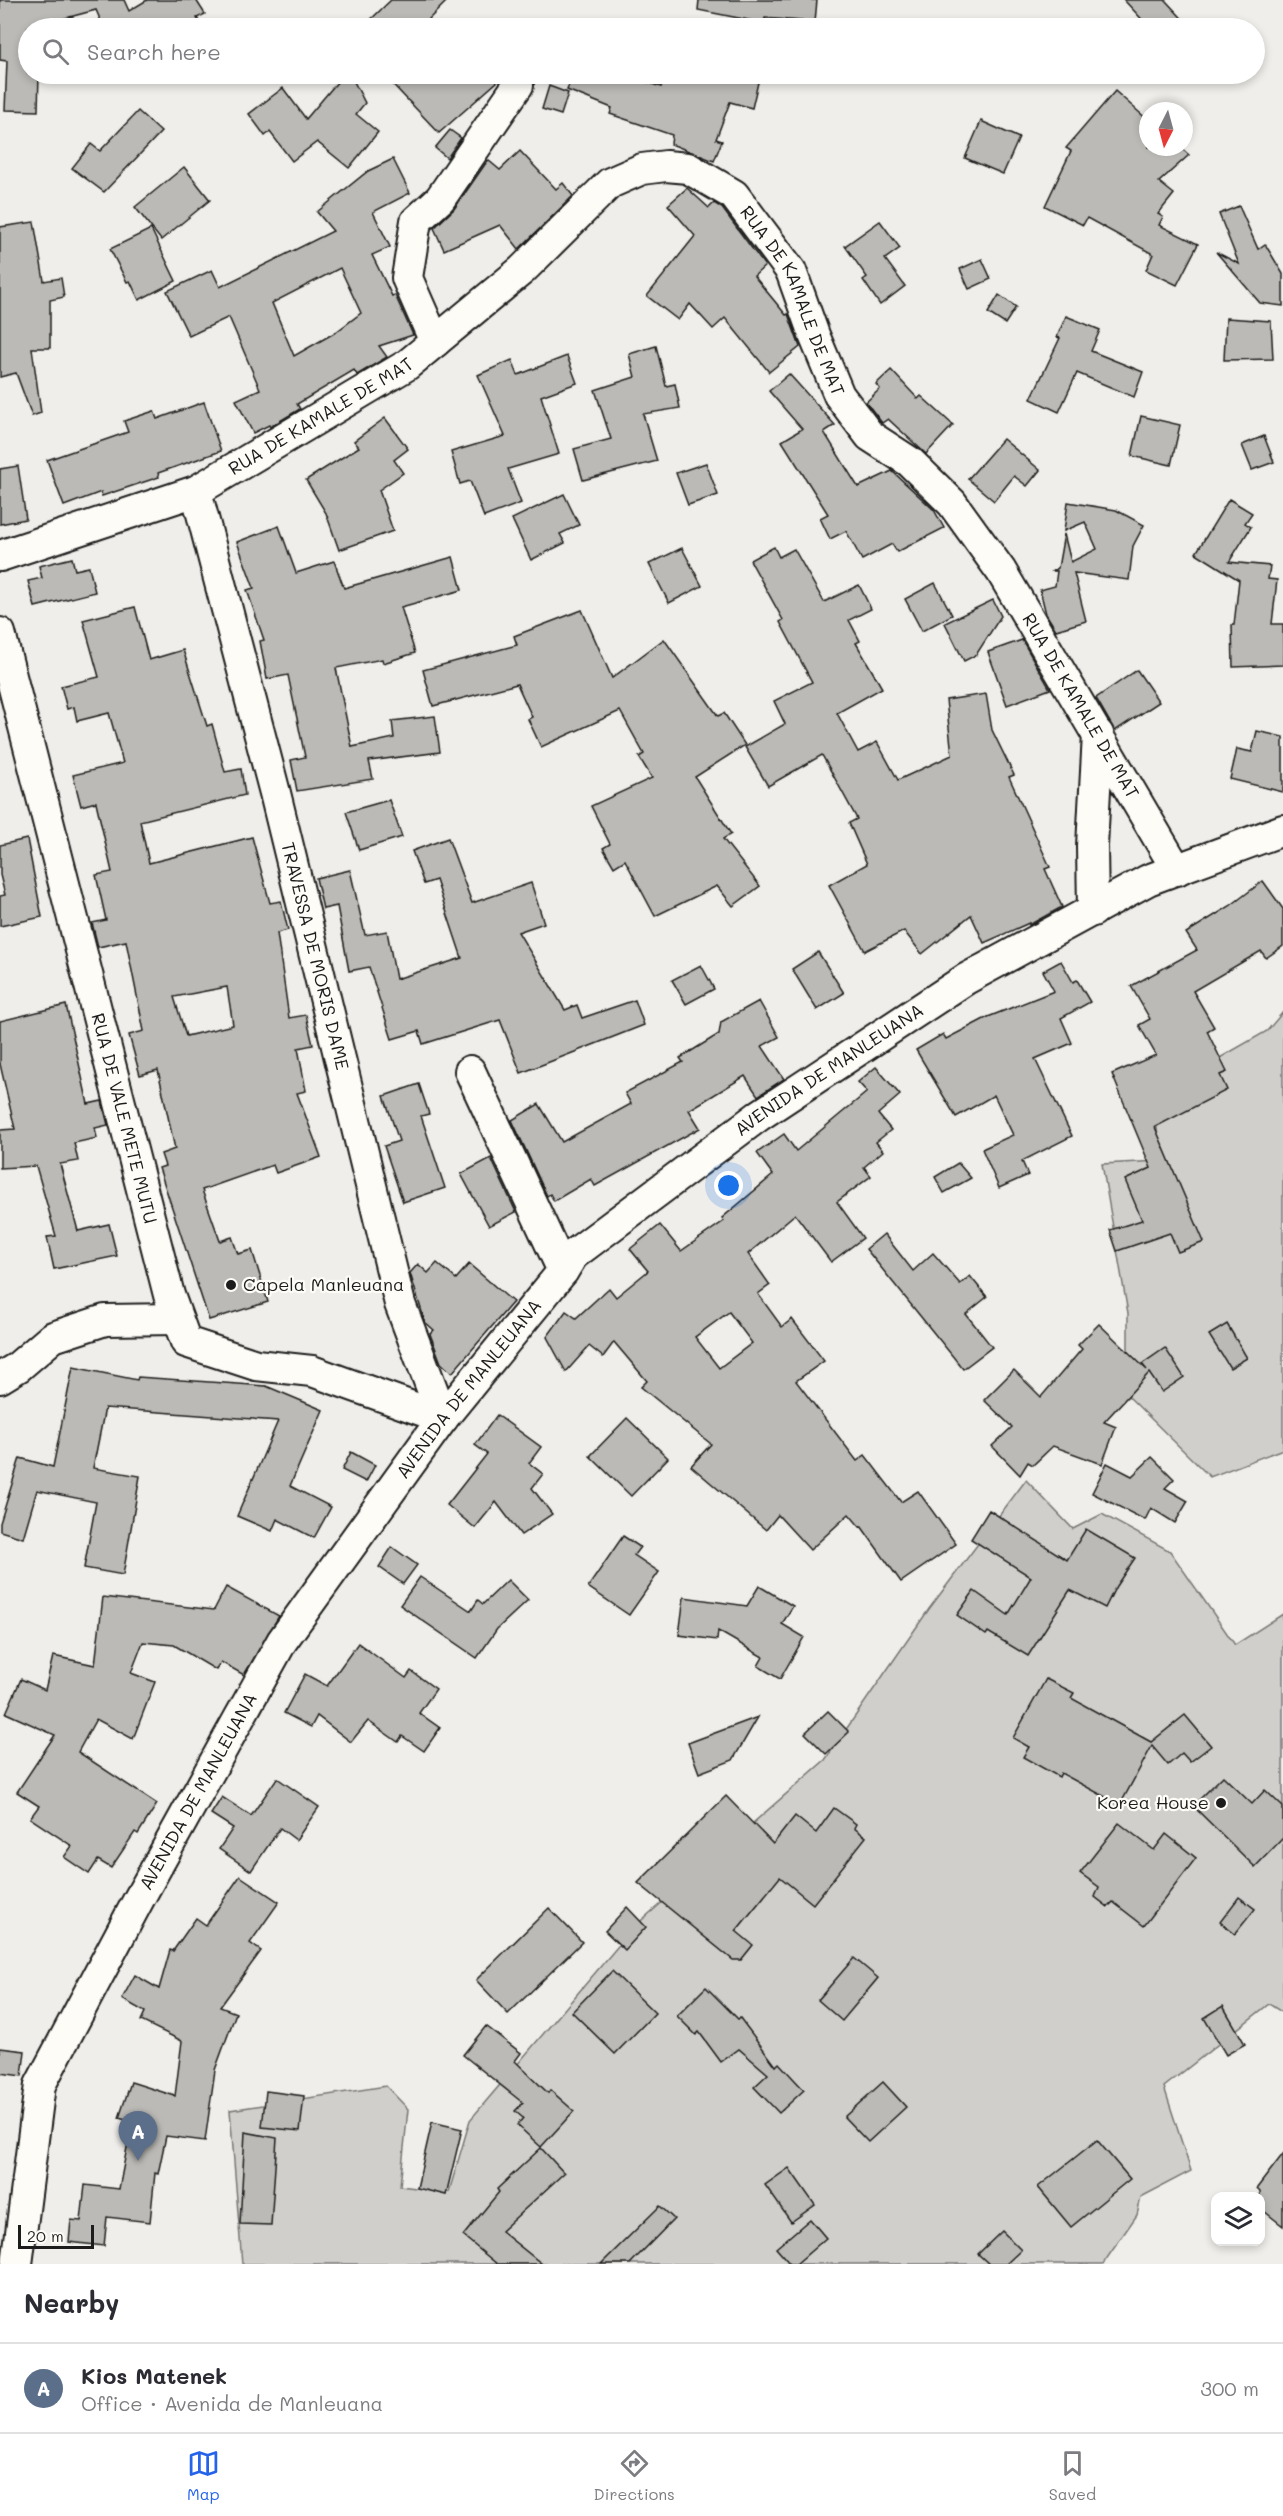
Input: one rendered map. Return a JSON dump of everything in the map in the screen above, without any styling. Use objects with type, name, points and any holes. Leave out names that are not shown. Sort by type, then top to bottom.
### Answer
[{"type":"street","points":[[435,342],[407,278],[416,221],[440,199],[518,85]]},
{"type":"street","name":"RUA DE KAMALE DE MAT","points":[[0,556],[196,491],[407,365],[522,270],[610,183],[642,169],[666,166],[688,168],[734,195],[790,271],[839,395],[870,436],[910,462],[952,503],[1001,572],[1178,870]]},
{"type":"street","name":"TRAVESSA DE MORIS DAME","points":[[196,491],[275,793],[400,1304],[443,1418]]},
{"type":"street","name":"RUA DE VALE METE MUTU","points":[[0,633],[166,1284],[186,1342],[256,1365],[312,1371],[443,1418]]},
{"type":"street","points":[[1093,911],[1092,846],[1098,734]]},
{"type":"street","name":"AVENIDA DE MANLEUANA","points":[[17,2264],[40,2085],[140,1897],[282,1641],[443,1418],[563,1271],[573,1255],[760,1115],[966,980],[1148,880],[1283,830]]},
{"type":"street","points":[[470,1071],[563,1271]]},
{"type":"street","points":[[0,1378],[18,1367],[53,1337],[84,1326],[105,1320],[177,1319]]},
{"type":"shaded area","points":[[1283,1012],[1283,1449],[1210,1477],[1128,1396],[1128,1313],[1102,1164],[1159,1161],[1155,1095],[1267,1031]]},
{"type":"shaded area","points":[[1026,1480],[1073,1529],[1102,1514],[1170,1551],[1235,1645],[1283,1614],[1283,2013],[1269,2004],[1164,2087],[1191,2171],[1141,2197],[1137,2215],[1103,2264],[242,2264],[230,2110],[386,2086],[408,2109],[400,2186],[449,2192],[470,2120],[635,1926],[825,1760],[929,1609]]},
{"type":"building","points":[[0,0],[124,0],[129,11],[147,0],[196,0],[205,14],[197,18],[100,18],[96,10],[66,18],[18,18],[18,84],[39,84],[38,111],[5,110],[7,61],[0,60]]},
{"type":"building","points":[[391,0],[448,0],[430,18],[372,18]]},
{"type":"building","points":[[699,0],[817,0],[815,18],[739,18],[698,10]]},
{"type":"building","points":[[1124,0],[1165,0],[1182,18],[1141,18]]},
{"type":"building","points":[[336,84],[355,84],[365,103],[356,114],[378,132],[349,168],[317,142],[292,161],[270,132],[265,136],[249,114],[283,88],[306,119]]},
{"type":"building","points":[[392,84],[495,84],[439,133]]},
{"type":"building","points":[[569,84],[652,84],[661,87],[662,84],[758,84],[752,108],[730,102],[716,139],[722,141],[714,161],[671,144],[672,135],[610,114],[612,108],[567,90]]},
{"type":"building","points":[[549,86],[568,93],[561,115],[542,109]]},
{"type":"building","points":[[1115,91],[1139,112],[1139,156],[1188,156],[1159,182],[1174,194],[1158,214],[1163,217],[1159,225],[1198,244],[1177,285],[1146,270],[1153,254],[1087,218],[1083,225],[1045,206],[1071,151],[1066,148]]},
{"type":"building","points":[[138,111],[161,132],[104,192],[72,168],[91,144],[100,151]]},
{"type":"building","points":[[981,121],[1019,138],[1003,174],[965,158]]},
{"type":"building","points":[[450,130],[461,138],[447,158],[435,148]]},
{"type":"building","points":[[520,151],[556,189],[563,183],[573,196],[519,249],[500,225],[444,250],[434,228],[454,209],[488,160],[500,170]]},
{"type":"building","points":[[393,159],[410,193],[373,212],[390,247],[372,255],[392,296],[395,295],[413,335],[379,346],[387,357],[357,375],[354,370],[297,404],[300,409],[270,427],[269,425],[253,433],[236,400],[260,389],[229,317],[189,336],[167,291],[212,270],[220,287],[333,231],[317,212],[368,171]],"holes":[[[340,268],[361,313],[336,332],[294,356],[272,303]]]},
{"type":"building","points":[[184,167],[210,200],[161,240],[135,207]]},
{"type":"building","points":[[687,188],[709,208],[714,203],[722,208],[765,266],[754,276],[786,315],[788,314],[800,347],[769,372],[725,318],[713,329],[690,304],[678,320],[647,296],[695,236],[668,205]]},
{"type":"building","points":[[1239,206],[1258,249],[1265,244],[1283,274],[1283,306],[1260,303],[1216,252],[1239,264],[1219,214]]},
{"type":"building","points":[[880,221],[900,248],[885,259],[905,286],[880,305],[863,280],[867,277],[845,246]]},
{"type":"building","points":[[34,222],[44,281],[61,278],[64,297],[50,300],[50,348],[32,348],[41,413],[32,416],[16,373],[0,377],[0,227]]},
{"type":"building","points":[[151,229],[176,281],[139,300],[110,249]]},
{"type":"building","points":[[982,259],[991,279],[969,289],[960,269]]},
{"type":"building","points":[[999,295],[1016,307],[1005,324],[988,313]]},
{"type":"building","points":[[1066,316],[1100,330],[1091,351],[1143,372],[1134,397],[1077,373],[1059,412],[1031,399],[1060,338],[1057,337]]},
{"type":"building","points":[[1226,318],[1271,321],[1273,359],[1224,360]]},
{"type":"building","points":[[656,346],[666,386],[675,384],[680,408],[643,414],[657,461],[583,480],[574,449],[611,439],[595,390],[635,377],[629,354]]},
{"type":"building","points":[[567,356],[577,383],[541,396],[559,454],[508,469],[521,503],[484,517],[470,481],[460,484],[451,452],[505,436],[478,375],[512,360],[518,375]]},
{"type":"building","points":[[891,370],[918,399],[921,396],[953,425],[926,454],[888,419],[882,423],[866,402],[880,389],[876,384]]},
{"type":"building","points":[[789,374],[835,425],[824,432],[858,487],[892,471],[934,510],[944,528],[897,552],[892,544],[862,560],[846,531],[830,539],[820,518],[828,514],[782,441],[802,429],[769,391]]},
{"type":"building","points":[[204,402],[221,451],[158,473],[159,477],[102,496],[101,492],[64,506],[47,460],[128,432],[124,421],[154,411],[157,419]]},
{"type":"building","points":[[1141,416],[1180,425],[1171,465],[1132,456]]},
{"type":"building","points":[[385,418],[408,449],[394,460],[403,473],[379,490],[393,531],[339,550],[326,513],[306,480],[359,447],[354,441]]},
{"type":"building","points":[[1264,436],[1274,462],[1252,470],[1242,445]]},
{"type":"building","points":[[1003,439],[1040,470],[1027,486],[1014,476],[994,501],[968,479]]},
{"type":"building","points":[[706,463],[718,495],[688,505],[676,473]]},
{"type":"building","points":[[18,466],[26,519],[0,524],[0,469]]},
{"type":"building","points":[[564,494],[579,525],[560,534],[565,543],[531,560],[512,519]]},
{"type":"building","points":[[1229,499],[1252,513],[1245,523],[1251,527],[1229,562],[1270,566],[1268,579],[1277,580],[1272,624],[1283,624],[1283,665],[1233,667],[1232,625],[1234,625],[1239,580],[1196,553]]},
{"type":"building","points":[[1068,502],[1116,510],[1144,525],[1133,546],[1129,580],[1074,573],[1086,621],[1056,630],[1046,614],[1040,590],[1055,586],[1057,571],[1053,571],[1058,568],[1064,534],[1071,562],[1097,549],[1085,522],[1064,531]]},
{"type":"building","points":[[279,526],[296,573],[334,561],[344,588],[453,557],[462,590],[401,607],[415,653],[383,663],[382,659],[336,668],[352,747],[394,738],[392,721],[435,716],[440,752],[369,761],[373,779],[297,791],[291,760],[305,757],[288,675],[267,679],[260,641],[264,640],[247,590],[254,588],[237,542]]},
{"type":"building","points":[[774,547],[779,557],[794,549],[824,602],[859,585],[871,609],[849,620],[860,641],[856,643],[882,688],[837,713],[858,752],[877,742],[898,780],[952,755],[946,700],[986,694],[992,730],[1014,775],[1009,777],[1050,867],[1045,869],[1062,907],[1029,925],[1029,923],[984,943],[971,915],[922,954],[904,931],[865,951],[829,885],[867,864],[849,823],[857,819],[822,755],[768,786],[745,747],[785,724],[774,701],[812,682],[780,622],[783,620],[750,560]]},
{"type":"building","points":[[682,548],[702,586],[669,603],[649,564]]},
{"type":"building","points":[[72,558],[75,570],[89,567],[95,592],[35,607],[28,581],[42,578],[39,566]]},
{"type":"building","points":[[935,583],[952,615],[922,631],[905,599]]},
{"type":"building","points":[[993,600],[1001,616],[976,655],[964,661],[945,623]]},
{"type":"building","points":[[135,607],[149,660],[183,650],[207,726],[212,724],[225,772],[241,769],[245,795],[140,821],[149,863],[252,837],[270,903],[281,901],[288,930],[277,933],[289,1018],[306,1015],[313,1045],[298,1048],[306,1091],[297,1093],[321,1157],[276,1173],[273,1165],[202,1190],[220,1241],[232,1237],[238,1254],[252,1250],[268,1302],[209,1320],[159,1168],[165,1166],[161,1154],[175,1149],[158,1070],[140,1075],[129,1035],[144,1031],[126,941],[98,947],[92,923],[106,920],[96,875],[112,872],[96,802],[81,806],[73,775],[123,763],[109,713],[77,721],[74,707],[67,709],[61,686],[99,677],[83,620]],"holes":[[[227,987],[233,1025],[186,1036],[174,997]]]},
{"type":"building","points":[[582,610],[612,678],[664,639],[718,716],[724,713],[745,745],[695,777],[731,834],[723,839],[760,886],[733,906],[717,886],[655,916],[625,860],[614,867],[603,848],[610,844],[591,806],[652,778],[639,757],[644,754],[620,711],[541,747],[528,719],[532,717],[517,684],[433,706],[423,670],[517,645],[514,636]]},
{"type":"building","points":[[1022,640],[1050,689],[1007,705],[988,652]]},
{"type":"building","points":[[1137,670],[1159,702],[1115,731],[1096,698]]},
{"type":"building","points":[[1257,731],[1283,737],[1283,792],[1230,779],[1237,749],[1252,752]]},
{"type":"building","points":[[389,800],[402,837],[359,850],[346,812]]},
{"type":"building","points":[[448,838],[472,903],[531,883],[544,923],[518,932],[565,1010],[577,1005],[582,1018],[635,1000],[644,1025],[521,1073],[500,1020],[423,1044],[419,1031],[392,1039],[369,967],[349,971],[337,906],[323,909],[316,878],[350,870],[365,935],[387,931],[396,979],[462,958],[436,880],[424,884],[412,851]]},
{"type":"building","points":[[27,839],[42,917],[0,926],[0,896],[5,895],[0,875],[0,845]]},
{"type":"building","points":[[1263,881],[1283,909],[1283,946],[1266,958],[1261,951],[1193,991],[1214,1027],[1207,1031],[1227,1072],[1220,1075],[1227,1090],[1155,1127],[1204,1242],[1178,1252],[1170,1233],[1117,1251],[1110,1230],[1142,1220],[1125,1180],[1151,1168],[1112,1074],[1156,1055],[1139,1025],[1150,1019],[1131,986],[1197,950],[1186,933],[1230,906]]},
{"type":"building","points":[[818,952],[844,993],[817,1010],[792,969]]},
{"type":"building","points":[[1061,961],[1073,982],[1077,980],[1090,1002],[1061,1018],[1072,1043],[1035,1059],[1072,1136],[1022,1161],[1028,1175],[999,1188],[982,1149],[1013,1135],[994,1095],[956,1117],[916,1050],[943,1034],[946,1039],[988,1017],[1054,991],[1043,971]]},
{"type":"building","points":[[701,965],[714,989],[686,1004],[672,980]]},
{"type":"building","points":[[759,1001],[779,1037],[762,1046],[784,1079],[758,1096],[745,1076],[689,1110],[700,1128],[595,1186],[591,1179],[554,1201],[550,1194],[547,1196],[512,1120],[539,1104],[562,1142],[631,1104],[625,1093],[683,1062],[680,1058],[719,1034],[721,1022]]},
{"type":"building","points":[[66,1005],[88,1104],[102,1101],[108,1125],[95,1128],[97,1138],[74,1143],[78,1161],[60,1164],[78,1231],[109,1224],[117,1256],[54,1269],[47,1237],[56,1236],[36,1166],[0,1168],[0,1130],[15,1129],[0,1064],[0,1021]]},
{"type":"building","points":[[876,1067],[900,1095],[878,1114],[891,1130],[876,1142],[883,1151],[864,1167],[871,1176],[837,1202],[863,1238],[831,1262],[795,1214],[748,1254],[770,1285],[758,1294],[782,1327],[792,1319],[824,1361],[796,1381],[857,1461],[865,1455],[901,1502],[918,1491],[956,1544],[901,1582],[861,1526],[849,1514],[810,1550],[778,1515],[766,1530],[691,1466],[711,1444],[641,1387],[647,1381],[614,1342],[603,1357],[589,1346],[566,1372],[547,1337],[566,1311],[576,1318],[609,1288],[616,1297],[648,1271],[630,1249],[660,1225],[681,1251],[724,1221],[722,1218],[773,1175],[757,1153],[784,1134],[796,1151],[867,1092],[858,1082]],"holes":[[[729,1312],[752,1343],[719,1368],[695,1337]]]},
{"type":"building","points":[[419,1084],[429,1114],[421,1116],[445,1188],[403,1202],[384,1146],[399,1141],[384,1096]]},
{"type":"building","points":[[491,1158],[516,1212],[489,1226],[461,1174]]},
{"type":"building","points":[[958,1163],[971,1178],[944,1193],[935,1177]]},
{"type":"building","points":[[884,1234],[913,1271],[933,1253],[960,1284],[970,1276],[987,1297],[966,1314],[992,1347],[963,1369],[866,1249]]},
{"type":"building","points":[[437,1263],[456,1279],[469,1264],[513,1302],[452,1373],[441,1363],[430,1334],[434,1330],[425,1322],[410,1273],[418,1264],[428,1273]]},
{"type":"building","points":[[1099,1324],[1147,1370],[1142,1364],[1165,1348],[1184,1377],[1162,1392],[1149,1373],[1104,1422],[1116,1427],[1102,1464],[1053,1446],[1033,1465],[1028,1462],[1020,1475],[992,1446],[1012,1427],[984,1400],[1014,1370],[1041,1397],[1082,1349],[1078,1345]]},
{"type":"building","points":[[1227,1324],[1247,1358],[1230,1368],[1209,1335]]},
{"type":"building","points":[[73,1367],[137,1380],[138,1377],[266,1386],[323,1410],[290,1486],[331,1507],[314,1538],[277,1519],[272,1531],[237,1516],[278,1421],[105,1408],[93,1468],[140,1476],[123,1575],[84,1568],[96,1502],[37,1490],[23,1538],[0,1531],[0,1523],[20,1458],[53,1467]]},
{"type":"building","points":[[497,1415],[541,1447],[529,1463],[543,1474],[532,1488],[552,1514],[521,1535],[496,1502],[475,1528],[447,1505],[487,1454],[475,1445]]},
{"type":"building","points":[[627,1418],[668,1458],[631,1496],[590,1456]]},
{"type":"building","points":[[351,1452],[375,1465],[366,1482],[342,1470]]},
{"type":"building","points":[[1152,1457],[1174,1479],[1165,1488],[1188,1501],[1175,1523],[1151,1508],[1145,1520],[1092,1493],[1107,1463],[1132,1476]]},
{"type":"building","points":[[989,1510],[1067,1560],[1086,1529],[1135,1558],[1116,1586],[1105,1608],[1070,1590],[1028,1656],[988,1632],[986,1635],[957,1615],[974,1591],[1008,1615],[1031,1577],[971,1539]]},
{"type":"building","points":[[623,1536],[640,1547],[634,1555],[659,1572],[629,1615],[588,1587]]},
{"type":"building","points":[[392,1547],[417,1565],[403,1584],[379,1567]]},
{"type":"building","points":[[420,1577],[471,1611],[478,1600],[483,1604],[508,1580],[528,1600],[497,1629],[477,1658],[400,1605]]},
{"type":"building","points":[[759,1586],[793,1606],[782,1624],[804,1637],[780,1679],[758,1666],[763,1657],[718,1631],[717,1640],[679,1635],[684,1597],[747,1606]]},
{"type":"building","points":[[226,1587],[279,1616],[244,1675],[221,1662],[216,1670],[174,1645],[143,1642],[131,1673],[155,1682],[133,1739],[96,1719],[78,1752],[157,1804],[138,1834],[135,1832],[111,1868],[98,1860],[89,1874],[64,1857],[72,1846],[30,1818],[39,1806],[17,1792],[55,1735],[6,1713],[21,1679],[45,1690],[53,1656],[95,1665],[103,1597],[214,1610]]},
{"type":"building","points":[[358,1643],[406,1678],[411,1671],[436,1689],[419,1713],[440,1728],[424,1751],[402,1736],[398,1742],[368,1721],[351,1742],[317,1716],[311,1727],[284,1713],[305,1674],[327,1686]]},
{"type":"building","points":[[1046,1679],[1074,1693],[1071,1698],[1151,1742],[1185,1715],[1211,1746],[1190,1762],[1182,1753],[1168,1765],[1152,1746],[1120,1805],[1061,1773],[1059,1777],[1023,1757],[1029,1747],[1013,1738]]},
{"type":"building","points":[[828,1711],[849,1732],[826,1754],[805,1733]]},
{"type":"building","points":[[758,1717],[733,1760],[699,1773],[688,1743]]},
{"type":"building","points":[[1223,1776],[1252,1804],[1265,1790],[1283,1807],[1283,1838],[1255,1867],[1193,1806]]},
{"type":"building","points":[[277,1778],[319,1807],[296,1840],[280,1828],[251,1871],[219,1849],[233,1828],[211,1814],[222,1797],[251,1816]]},
{"type":"building","points":[[726,1796],[773,1844],[795,1816],[816,1833],[834,1808],[856,1824],[854,1828],[866,1837],[813,1904],[780,1877],[736,1931],[753,1945],[741,1960],[733,1960],[638,1883]]},
{"type":"building","points":[[1119,1823],[1154,1850],[1166,1834],[1196,1858],[1144,1926],[1113,1902],[1108,1907],[1095,1897],[1099,1887],[1080,1873]]},
{"type":"building","points":[[240,1876],[279,1902],[250,1943],[261,1951],[220,2007],[236,2013],[215,2070],[205,2141],[166,2136],[158,2174],[155,2173],[150,2222],[107,2217],[104,2246],[69,2242],[71,2220],[81,2221],[85,2185],[119,2189],[132,2122],[119,2118],[131,2082],[175,2096],[182,2041],[141,2021],[145,2012],[122,1999],[135,1975],[159,1989],[170,1950],[173,1951],[196,1918],[206,1925]]},
{"type":"building","points":[[1239,1897],[1255,1909],[1235,1934],[1220,1922]]},
{"type":"building","points":[[627,1907],[646,1927],[625,1950],[605,1931]]},
{"type":"building","points":[[549,1908],[582,1942],[508,2014],[476,1980]]},
{"type":"building","points":[[854,1958],[878,1978],[842,2021],[818,2000]]},
{"type":"building","points":[[612,1971],[655,2013],[615,2054],[572,2012]]},
{"type":"building","points":[[706,1987],[738,2019],[740,2018],[776,2066],[779,2063],[804,2090],[779,2113],[754,2087],[768,2074],[739,2049],[721,2062],[699,2032],[696,2035],[677,2016]]},
{"type":"building","points":[[1223,2006],[1245,2044],[1226,2055],[1204,2018]]},
{"type":"building","points":[[486,2026],[521,2053],[515,2061],[548,2093],[550,2090],[574,2111],[541,2147],[517,2125],[523,2118],[515,2111],[523,2103],[463,2055]]},
{"type":"building","points":[[0,2048],[25,2051],[22,2076],[0,2073]]},
{"type":"building","points":[[883,2082],[906,2107],[868,2142],[844,2117]]},
{"type":"building","points":[[266,2091],[304,2096],[300,2131],[262,2127]]},
{"type":"building","points":[[432,2122],[462,2129],[446,2195],[417,2188]]},
{"type":"building","points":[[245,2132],[277,2138],[271,2225],[240,2224]]},
{"type":"building","points":[[1097,2140],[1130,2179],[1071,2227],[1038,2187]]},
{"type":"building","points":[[541,2148],[564,2173],[501,2231],[542,2264],[497,2264],[463,2236],[499,2192],[497,2189]]},
{"type":"building","points":[[1283,2154],[1283,2226],[1265,2212],[1265,2192],[1260,2192],[1257,2188]]},
{"type":"building","points":[[789,2168],[815,2205],[791,2222],[765,2185]]},
{"type":"building","points":[[660,2206],[674,2219],[630,2264],[601,2264]]},
{"type":"building","points":[[810,2219],[826,2238],[796,2264],[790,2264],[776,2248]]},
{"type":"building","points":[[1002,2231],[1021,2250],[1006,2264],[989,2264],[978,2254]]},
{"type":"place","name":"Capela Manleuana","points":[[231,1285]]},
{"type":"place","name":"Korea House","points":[[1221,1803]]},
{"type":"place","name":"Kios Matenek","points":[[138,2161]]}]
